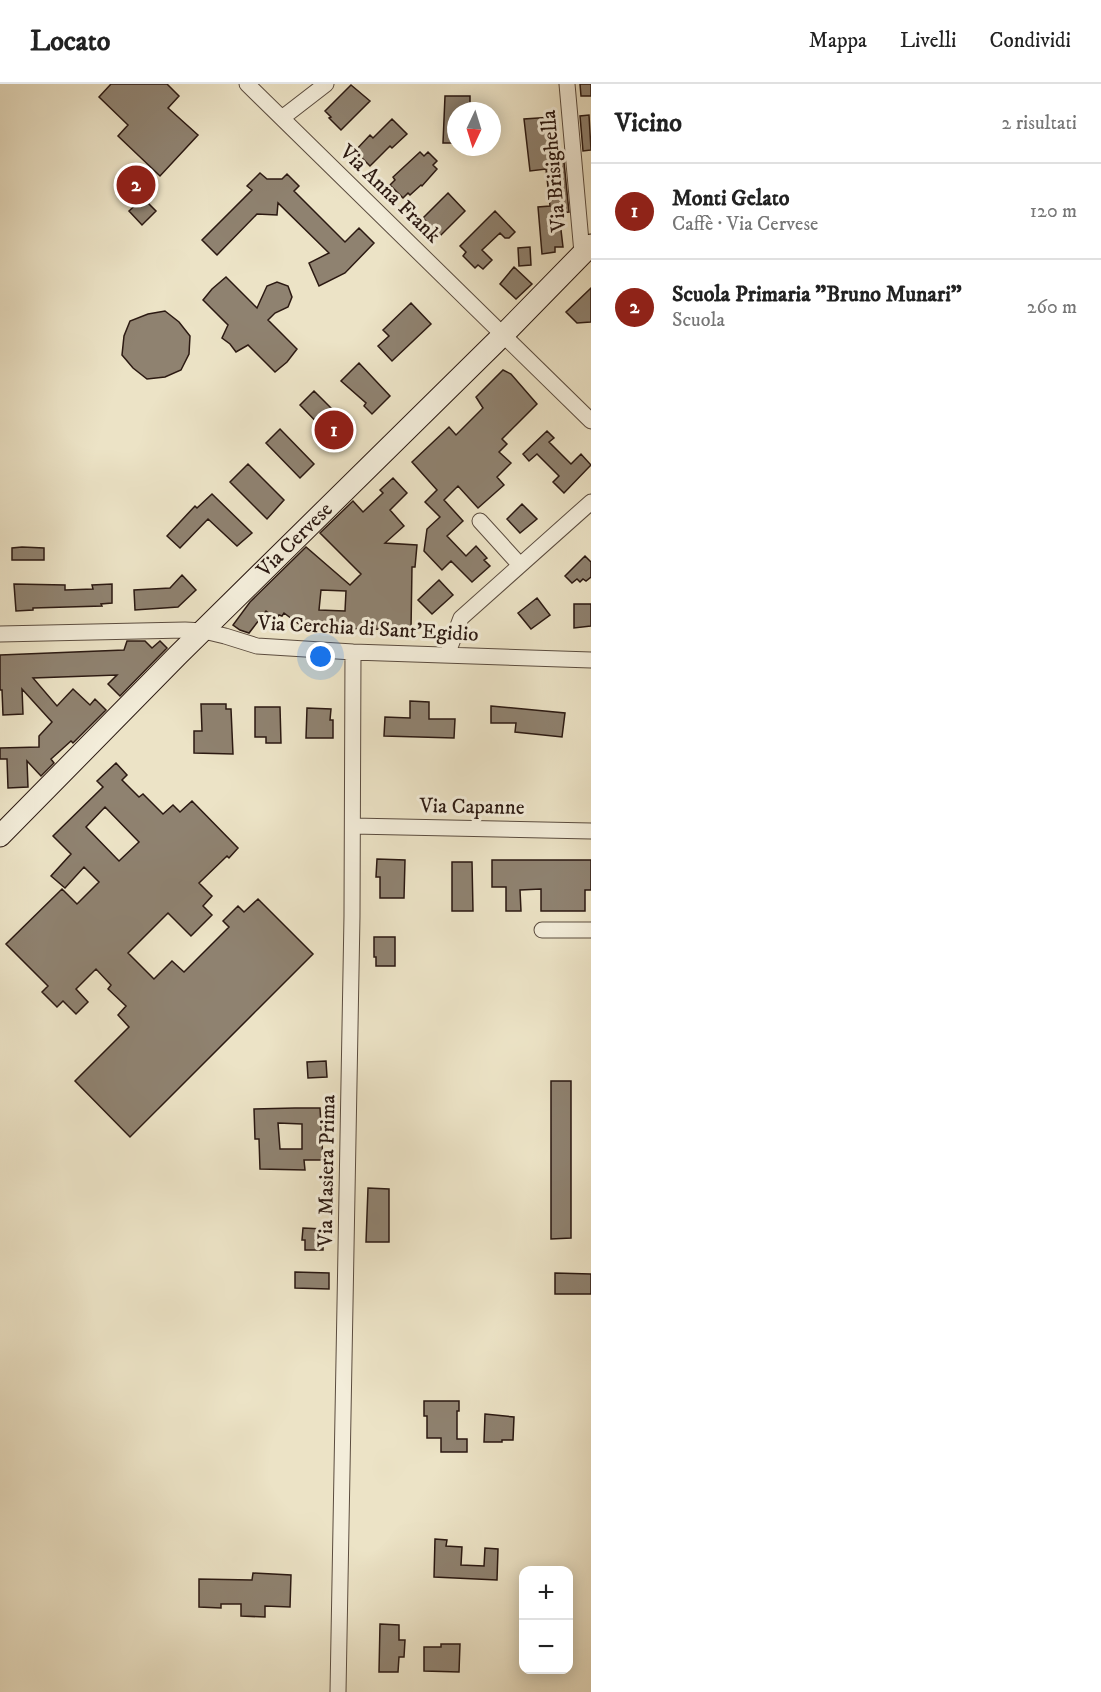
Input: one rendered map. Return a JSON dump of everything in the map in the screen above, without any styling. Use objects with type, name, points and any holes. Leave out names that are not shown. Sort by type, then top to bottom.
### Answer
[{"type":"main road","name":"Via Cervese","points":[[0,836],[587,249]]},
{"type":"street","name":"Via Anna Frank","points":[[247,84],[591,421]]},
{"type":"street","points":[[282,118],[326,84]]},
{"type":"street","name":"Via Brisighella","points":[[567,84],[587,249]]},
{"type":"street","points":[[447,655],[461,618],[591,502]]},
{"type":"street","points":[[480,521],[520,565]]},
{"type":"street","name":"Via Cerchia di Sant'Egidio","points":[[0,634],[204,631],[257,646],[353,652],[591,660]]},
{"type":"street","name":"Via Masiera Prima","points":[[338,1692],[353,826],[353,652]]},
{"type":"street","name":"Via Capanne","points":[[353,826],[591,831]]},
{"type":"street","points":[[542,930],[591,930]]},
{"type":"building","points":[[111,84],[167,84],[179,96],[168,108],[198,135],[160,176],[118,136],[128,125],[99,97]]},
{"type":"building","points":[[580,84],[591,84],[591,96],[581,96]]},
{"type":"building","points":[[351,85],[370,101],[341,130],[325,111]]},
{"type":"building","points":[[445,96],[470,96],[470,102],[447,102],[447,143],[443,143]]},
{"type":"building","points":[[589,115],[591,150],[583,151],[580,116]]},
{"type":"building","points":[[553,117],[558,162],[564,162],[569,212],[559,213],[563,247],[555,247],[555,252],[542,254],[538,207],[550,206],[546,169],[530,171],[524,119]]},
{"type":"building","points":[[392,119],[407,134],[392,148],[390,146],[370,166],[355,151],[370,135],[373,138]]},
{"type":"building","points":[[420,152],[424,156],[428,152],[437,161],[433,165],[437,169],[422,186],[403,198],[390,185],[395,180],[393,177]]},
{"type":"building","points":[[260,173],[267,179],[282,179],[287,174],[299,186],[294,191],[345,242],[359,228],[374,243],[345,273],[319,286],[309,263],[329,253],[278,203],[277,215],[257,214],[217,255],[202,240],[252,190],[247,186]]},
{"type":"building","points":[[448,193],[465,211],[440,236],[423,218]]},
{"type":"building","points":[[143,198],[156,211],[142,225],[129,211]]},
{"type":"building","points":[[495,211],[515,232],[509,238],[505,238],[500,233],[482,250],[492,260],[483,269],[478,265],[475,268],[463,256],[466,252],[460,246]]},
{"type":"building","points":[[530,247],[531,265],[519,266],[518,248]]},
{"type":"building","points":[[514,267],[532,284],[516,299],[500,284]]},
{"type":"building","points":[[226,277],[257,308],[267,286],[277,282],[288,286],[292,297],[288,307],[275,313],[268,320],[297,349],[275,372],[248,345],[236,352],[222,338],[228,325],[203,300]]},
{"type":"building","points":[[591,288],[591,322],[577,323],[566,312]]},
{"type":"building","points":[[411,303],[431,324],[392,361],[378,346],[389,336],[383,330]]},
{"type":"building","points":[[165,311],[179,322],[190,336],[189,354],[181,370],[165,377],[147,379],[122,355],[124,336],[130,321]]},
{"type":"building","points":[[359,363],[390,396],[372,414],[364,406],[366,403],[341,381]]},
{"type":"building","points":[[503,370],[511,374],[537,404],[502,439],[507,444],[499,452],[511,463],[497,477],[504,485],[478,508],[458,486],[444,500],[463,521],[447,536],[466,556],[476,546],[487,558],[484,560],[490,566],[472,582],[451,561],[442,570],[424,551],[427,529],[440,517],[425,502],[437,490],[412,462],[449,427],[456,435],[483,408],[476,397]]},
{"type":"building","points":[[314,391],[349,426],[334,440],[300,405]]},
{"type":"building","points":[[280,429],[314,464],[300,478],[266,443]]},
{"type":"building","points":[[547,431],[554,438],[549,442],[571,464],[581,454],[591,465],[564,493],[553,482],[559,476],[537,454],[529,461],[523,454]]},
{"type":"building","points":[[248,464],[284,500],[267,519],[230,482]]},
{"type":"building","points":[[393,478],[407,493],[390,510],[404,526],[385,543],[417,545],[415,567],[412,567],[411,630],[329,628],[329,622],[310,621],[308,631],[284,613],[276,619],[266,611],[249,633],[233,625],[250,602],[306,547],[350,585],[361,574],[320,533],[353,501],[363,512],[383,493],[380,490]],"holes":[[[321,590],[346,591],[345,611],[319,610]]]},
{"type":"building","points":[[212,494],[252,533],[237,546],[208,519],[180,548],[167,536],[195,506],[197,508]]},
{"type":"building","points":[[522,504],[537,519],[520,533],[507,519]]},
{"type":"building","points":[[12,548],[44,548],[44,560],[12,560]]},
{"type":"building","points":[[585,556],[591,562],[591,577],[580,582],[577,579],[572,583],[565,576]]},
{"type":"building","points":[[182,575],[196,590],[178,607],[135,610],[134,590],[170,588]]},
{"type":"building","points":[[439,580],[453,595],[432,614],[418,600]]},
{"type":"building","points":[[14,584],[65,585],[65,590],[93,589],[92,585],[112,584],[112,603],[101,604],[102,606],[33,608],[33,610],[16,611]]},
{"type":"building","points":[[537,598],[550,615],[531,629],[518,613]]},
{"type":"building","points":[[574,604],[591,604],[591,626],[574,628]]},
{"type":"building","points":[[127,641],[145,641],[152,648],[160,641],[167,648],[120,696],[108,684],[117,675],[33,678],[57,706],[73,689],[90,705],[95,699],[106,710],[73,743],[71,741],[51,759],[54,763],[41,776],[27,761],[28,787],[8,788],[7,759],[0,759],[0,748],[39,747],[39,736],[52,722],[22,689],[23,714],[3,715],[0,655],[124,650]]},
{"type":"building","points":[[410,701],[429,702],[429,719],[455,719],[454,738],[384,736],[385,717],[410,718]]},
{"type":"building","points":[[201,704],[226,704],[226,709],[231,709],[233,754],[194,753],[194,731],[202,731]]},
{"type":"building","points":[[491,706],[565,713],[562,737],[515,732],[516,723],[491,723]]},
{"type":"building","points":[[255,707],[280,707],[281,743],[266,743],[266,737],[255,737]]},
{"type":"building","points":[[307,708],[331,709],[333,738],[306,738]]},
{"type":"building","points":[[116,763],[127,775],[122,780],[139,797],[143,794],[163,814],[173,805],[180,812],[192,801],[238,848],[199,883],[212,896],[203,906],[212,915],[191,936],[168,913],[128,953],[154,979],[172,961],[184,972],[229,927],[223,921],[238,906],[244,912],[258,899],[313,954],[130,1137],[75,1081],[129,1027],[118,1015],[126,1006],[108,989],[111,985],[96,969],[76,989],[88,1002],[76,1014],[63,1001],[57,1007],[42,992],[48,986],[6,944],[62,889],[77,904],[99,882],[84,867],[65,888],[51,876],[71,854],[53,836],[103,787],[97,781]],"holes":[[[105,807],[139,842],[119,861],[86,827]]]},
{"type":"building","points":[[377,859],[405,860],[404,898],[380,898],[380,877],[376,877]]},
{"type":"building","points":[[492,860],[591,860],[591,890],[585,890],[585,911],[541,911],[541,889],[520,890],[521,911],[506,911],[506,887],[492,887]]},
{"type":"building","points":[[452,862],[472,862],[473,911],[452,911]]},
{"type":"building","points":[[374,937],[395,937],[395,966],[376,966]]},
{"type":"building","points":[[326,1061],[327,1077],[308,1078],[307,1062]]},
{"type":"building","points":[[551,1081],[571,1081],[571,1238],[551,1239]]},
{"type":"building","points":[[320,1108],[323,1160],[304,1160],[305,1170],[260,1169],[259,1139],[255,1139],[254,1109]],"holes":[[[278,1123],[302,1124],[302,1149],[280,1149]]]},
{"type":"building","points":[[368,1188],[389,1189],[389,1242],[366,1242]]},
{"type":"building","points":[[303,1228],[323,1229],[323,1250],[305,1250],[305,1240],[302,1240]]},
{"type":"building","points":[[295,1272],[329,1273],[329,1289],[295,1288]]},
{"type":"building","points":[[555,1273],[591,1274],[591,1294],[555,1294]]},
{"type":"building","points":[[424,1401],[459,1401],[457,1439],[467,1439],[467,1452],[441,1452],[441,1438],[427,1438]]},
{"type":"building","points":[[485,1414],[514,1417],[513,1440],[484,1442]]},
{"type":"building","points":[[435,1539],[447,1540],[446,1546],[462,1547],[461,1565],[484,1566],[485,1548],[498,1549],[497,1580],[434,1577]]},
{"type":"building","points":[[253,1573],[291,1575],[290,1607],[265,1606],[265,1617],[241,1616],[241,1604],[221,1604],[221,1608],[199,1607],[199,1579],[252,1580]]},
{"type":"building","points":[[380,1624],[399,1625],[399,1640],[405,1640],[404,1657],[399,1657],[398,1672],[379,1672]]},
{"type":"building","points":[[441,1644],[460,1644],[459,1672],[424,1671],[424,1647],[441,1647]]},
{"type":"place","name":"Scuola Primaria \"Bruno Munari\"","points":[[136,185]]},
{"type":"place","name":"Monti Gelato","points":[[334,430]]}]
